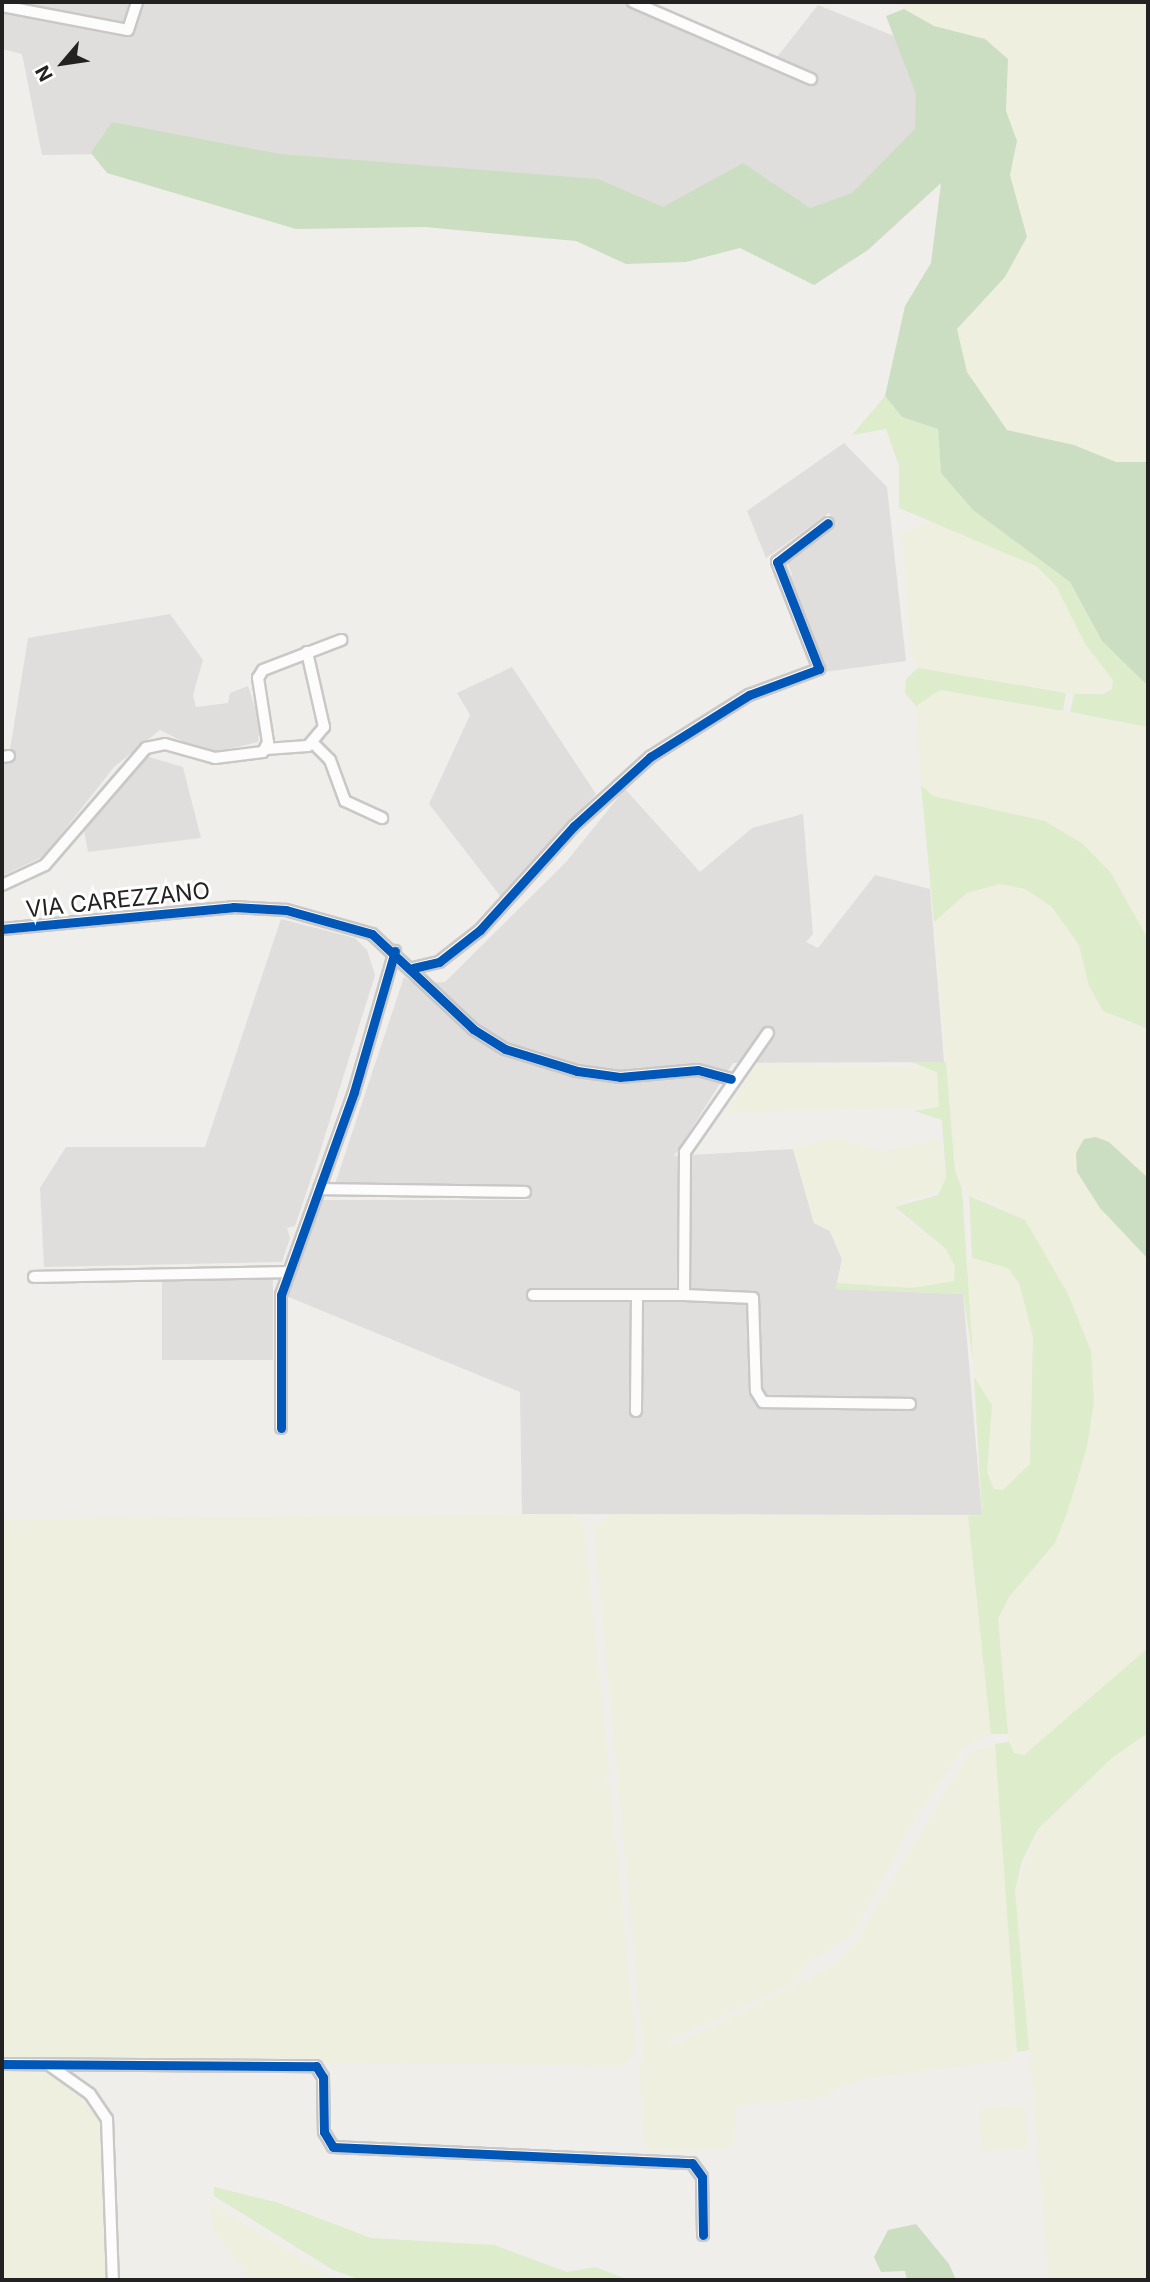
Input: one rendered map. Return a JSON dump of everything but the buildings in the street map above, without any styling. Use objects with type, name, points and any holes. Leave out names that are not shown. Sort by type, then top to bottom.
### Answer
[{"type":"street","points":[[2,6],[128,30],[137,2]]},
{"type":"street","points":[[634,2],[811,79]]},
{"type":"street","points":[[413,968],[439,962],[480,930],[574,826],[650,757],[750,695],[818,669],[776,562],[828,523]]},
{"type":"street","points":[[266,749],[258,678],[270,665],[341,640]]},
{"type":"street","points":[[2,885],[45,864],[146,748],[165,744],[215,758],[313,743],[324,727],[307,652]]},
{"type":"street","points":[[313,743],[330,760],[345,801],[382,818]]},
{"type":"street","name":"VIA CAREZZANO","points":[[2,929],[259,908],[350,924],[395,951],[473,1029],[505,1049],[578,1071],[631,1077],[698,1070],[731,1079]]},
{"type":"street","points":[[281,1428],[278,1317],[288,1272],[318,1189],[395,951]]},
{"type":"street","points":[[684,1295],[684,1156],[731,1079],[768,1033]]},
{"type":"street","points":[[318,1189],[525,1192]]},
{"type":"street","points":[[34,1277],[288,1272]]},
{"type":"street","points":[[533,1295],[754,1298],[756,1391],[763,1402],[910,1404]]},
{"type":"street","points":[[636,1411],[637,1295]]},
{"type":"street","points":[[2,2064],[313,2065],[323,2075],[326,2137],[337,2148],[692,2164],[702,2177],[703,2235]]},
{"type":"street","points":[[49,2064],[90,2094],[107,2119],[113,2280]]},
{"type":"shaded area","points":[[2,2],[633,2],[773,62],[818,5],[948,58],[924,162],[820,221],[769,180],[641,230],[182,153],[42,155],[22,54],[2,49]]},
{"type":"shaded area","points":[[844,443],[887,487],[906,661],[824,672],[787,580],[792,575],[786,559],[835,524],[829,513],[766,558],[747,511]]},
{"type":"shaded area","points":[[170,614],[203,660],[193,695],[196,707],[228,703],[230,693],[248,686],[260,723],[258,742],[208,754],[160,730],[114,767],[44,856],[2,876],[2,757],[9,756],[28,638]]},
{"type":"shaded area","points":[[512,667],[596,794],[501,897],[429,804],[470,715],[457,693]]},
{"type":"shaded area","points":[[149,757],[183,767],[201,838],[88,852],[84,830],[132,768]]},
{"type":"shaded area","points":[[625,789],[700,872],[752,828],[803,814],[813,934],[806,942],[818,948],[875,875],[930,889],[944,1062],[733,1063],[674,1156],[793,1149],[814,1223],[830,1231],[842,1259],[836,1289],[963,1294],[982,1515],[522,1514],[520,1392],[286,1296],[317,1200],[529,1200],[529,1191],[335,1184],[404,977],[415,984],[445,982],[566,862]]},
{"type":"shaded area","points":[[281,919],[355,938],[367,950],[375,975],[295,1226],[287,1228],[290,1238],[282,1262],[44,1267],[40,1188],[66,1147],[205,1147]]},
{"type":"shaded area","points":[[162,1278],[273,1278],[273,1360],[162,1360]]},
{"type":"green space","points":[[891,2],[1148,2],[1148,462],[1116,462],[1074,445],[1007,430],[967,372],[957,328],[1005,277],[1027,237],[1010,175],[1017,141],[1006,111],[1008,59],[985,39],[934,26]]},
{"type":"green space","points":[[904,9],[934,26],[985,39],[1008,59],[1006,111],[1017,141],[1010,175],[1027,237],[1005,277],[957,329],[967,372],[1007,430],[1074,445],[1116,462],[1148,462],[1148,686],[1102,641],[1070,582],[973,510],[941,473],[938,429],[902,417],[885,396],[905,306],[931,263],[941,183],[868,250],[814,285],[740,248],[686,262],[626,264],[576,241],[425,227],[296,229],[107,173],[91,153],[112,122],[280,154],[598,179],[663,207],[743,163],[810,208],[852,193],[915,129],[916,94],[886,16]]},
{"type":"green space","points":[[885,396],[902,417],[938,429],[941,473],[973,510],[1070,582],[1102,641],[1148,686],[1148,727],[1070,712],[1074,694],[1103,694],[1112,689],[1113,680],[1085,644],[1056,586],[1036,566],[899,508],[899,466],[886,429],[852,435]]},
{"type":"green space","points":[[933,520],[1037,566],[1056,586],[1085,644],[1113,680],[1112,689],[1073,694],[918,668],[911,653],[902,534]]},
{"type":"green space","points":[[918,668],[1066,693],[1063,711],[940,690],[916,706],[905,693],[906,679]]},
{"type":"green space","points":[[940,690],[1148,727],[1148,939],[1111,873],[1045,821],[933,796],[921,785],[916,706]]},
{"type":"green space","points":[[921,785],[933,796],[1045,821],[1083,844],[1111,873],[1148,939],[1148,1029],[1103,1011],[1089,986],[1079,945],[1051,906],[1025,889],[1000,884],[967,893],[934,922]]},
{"type":"green space","points":[[1000,884],[1025,889],[1051,906],[1079,945],[1089,986],[1120,1021],[1148,1029],[1148,1178],[1109,1142],[1077,1172],[1100,1208],[1148,1259],[1148,1648],[1024,1755],[1014,1753],[1009,1742],[998,1619],[1009,1597],[1055,1543],[1087,1447],[1094,1402],[1091,1351],[1068,1294],[997,1203],[969,1196],[955,1171],[934,922],[967,893]]},
{"type":"green space","points":[[911,1062],[946,1062],[955,1171],[962,1188],[973,1359],[963,1294],[835,1289],[837,1283],[912,1288],[954,1281],[955,1267],[946,1249],[895,1207],[938,1195],[946,1178],[942,1120],[914,1111],[939,1107],[937,1072]]},
{"type":"green space","points":[[758,1063],[929,1068],[937,1072],[939,1107],[725,1113]]},
{"type":"green space","points":[[837,1137],[880,1152],[940,1139],[946,1178],[942,1190],[899,1202],[897,1213],[946,1249],[955,1267],[954,1282],[912,1288],[837,1283],[842,1259],[830,1231],[814,1223],[793,1149]]},
{"type":"green space","points":[[1096,1137],[1109,1142],[1148,1178],[1148,1259],[1100,1208],[1077,1172],[1076,1153],[1084,1139]]},
{"type":"green space","points":[[969,1196],[1025,1220],[1068,1294],[1091,1351],[1094,1402],[1087,1447],[1067,1513],[1055,1543],[1009,1597],[998,1619],[1008,1734],[991,1734],[968,1516],[982,1515],[974,1377],[992,1405],[987,1472],[994,1489],[1003,1490],[1030,1464],[1033,1337],[1019,1283],[1008,1268],[972,1258]]},
{"type":"green space","points":[[972,1258],[1008,1268],[1019,1283],[1033,1337],[1030,1465],[1003,1490],[994,1489],[987,1472],[992,1405],[974,1377],[966,1264]]},
{"type":"green space","points":[[570,1514],[583,1522],[610,1777],[601,1778],[610,1784],[636,2046],[631,2060],[622,2065],[2,2061],[2,1519]]},
{"type":"green space","points":[[612,1514],[968,1516],[991,1734],[963,1748],[918,1814],[853,1934],[813,1959],[789,1985],[669,2041],[671,2047],[831,1967],[857,1940],[969,1753],[995,1744],[1020,2034],[1012,2060],[862,2079],[817,2098],[737,2106],[734,2144],[727,2150],[651,2151],[644,2145],[639,2071],[643,2053],[594,1528]]},
{"type":"green space","points":[[1148,1648],[1148,1733],[1113,1757],[1038,1829],[1022,1861],[1015,1890],[1029,2050],[1017,2052],[995,1744],[1009,1742],[1014,1753],[1024,1755]]},
{"type":"green space","points":[[1148,1733],[1148,2280],[1049,2280],[1015,1890],[1038,1829],[1113,1757]]},
{"type":"green space","points":[[2,2072],[53,2073],[104,2122],[106,2280],[2,2280]]},
{"type":"green space","points":[[1024,2105],[1028,2149],[982,2153],[978,2109]]},
{"type":"green space","points":[[214,2187],[276,2202],[371,2238],[494,2245],[567,2272],[595,2267],[629,2280],[362,2280],[333,2270],[214,2196]]},
{"type":"green space","points":[[209,2202],[336,2280],[250,2280],[213,2230]]},
{"type":"green space","points":[[916,2224],[949,2264],[956,2280],[907,2280],[905,2271],[881,2272],[874,2257],[888,2230]]},
{"type":"cycle path","points":[[413,968],[439,962],[480,930],[574,826],[650,757],[749,695],[819,669],[777,562],[828,523]]},
{"type":"cycle path","points":[[2,929],[233,907],[286,910],[372,934],[473,1029],[505,1049],[577,1071],[620,1077],[698,1070],[731,1079]]},
{"type":"cycle path","points":[[281,1428],[281,1295],[354,1092],[395,951]]},
{"type":"cycle path","points":[[2,2064],[316,2066],[323,2077],[324,2132],[333,2147],[692,2163],[702,2177],[703,2235]]}]
